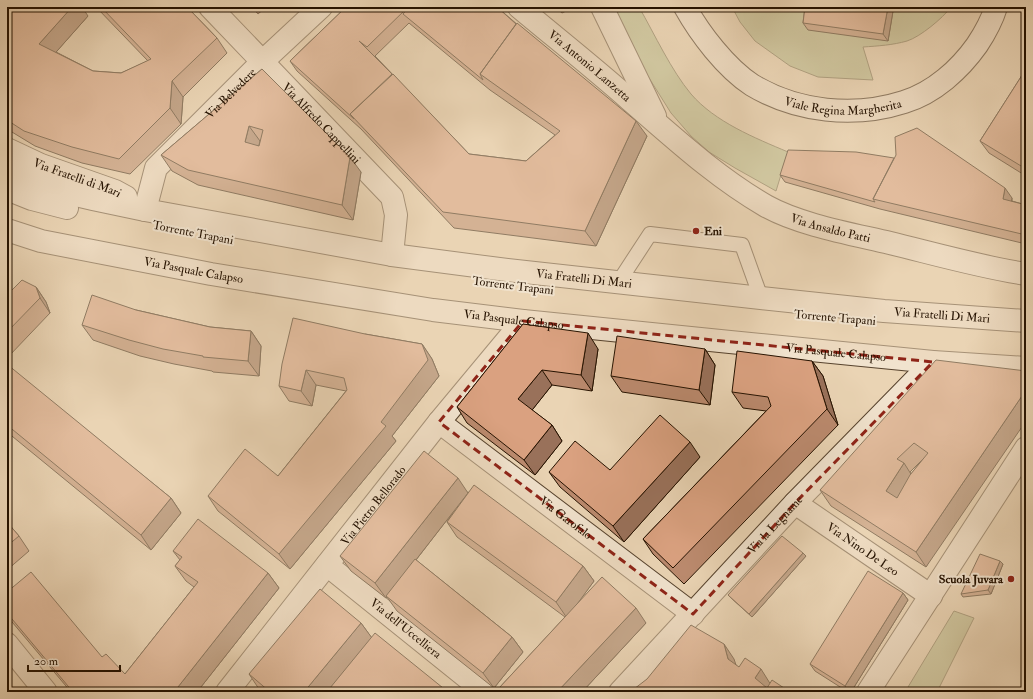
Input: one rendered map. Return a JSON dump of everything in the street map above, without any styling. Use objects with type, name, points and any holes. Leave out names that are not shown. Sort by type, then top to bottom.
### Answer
[{"type":"street","name":"Via Alfredo Cappellini","points":[[210,7],[392,197],[396,215],[392,255]]},
{"type":"street","name":"Via Belvedere","points":[[145,210],[156,168],[263,61],[321,7]]},
{"type":"street","name":"Via Antonio Lanzetta","points":[[519,7],[610,82],[660,126]]},
{"type":"street","points":[[602,7],[660,126]]},
{"type":"street","name":"Viale Regina Margherita","points":[[685,7],[709,43],[728,66],[752,84],[778,98],[801,106],[831,110],[858,111],[881,108],[905,102],[930,90],[951,74],[970,55],[983,36],[996,7]]},
{"type":"street","name":"Via Ansaldo Patti","points":[[660,126],[692,155],[724,179],[767,206],[798,220],[959,260],[1026,274]]},
{"type":"street","name":"Via Fratelli di Mari","points":[[7,149],[41,166],[115,190],[145,210]]},
{"type":"street","name":"Via Fratelli Di Mari","points":[[7,172],[46,188],[66,193],[145,210],[392,255],[618,283],[761,298],[884,310],[1026,321]]},
{"type":"street","name":"Torrente Trapani","points":[[7,189],[32,199],[70,209],[262,247],[403,272],[559,292],[899,325],[1026,335]]},
{"type":"street","name":"Via Pasquale Calapso","points":[[7,230],[41,241],[211,274],[432,310],[523,321],[933,362],[1026,368]]},
{"type":"street","name":"Via Pietro Bellorado","points":[[227,692],[439,422],[523,321]]},
{"type":"street","name":"Via la Legname","points":[[620,692],[795,504],[933,362]]},
{"type":"street","name":"Via Garofalo","points":[[439,422],[693,614]]},
{"type":"street","points":[[868,692],[1026,448]]},
{"type":"street","name":"Via Nino De Leo","points":[[795,504],[931,596]]},
{"type":"street","name":"Via dell'Uccelliera","points":[[327,566],[485,692]]},
{"type":"street","points":[[7,644],[46,692]]},
{"type":"lane","points":[[618,283],[650,234],[742,245],[761,298]]},
{"type":"highlighted area","points":[[523,321],[933,362],[795,503],[693,614],[439,422]]},
{"type":"green space","points":[[612,7],[639,7],[684,85],[701,104],[712,113],[736,128],[788,152],[776,191],[709,152],[691,136],[671,113],[639,62]]},
{"type":"green space","points":[[732,7],[951,7],[931,27],[912,39],[891,44],[863,47],[873,80],[818,77],[790,66],[755,41],[740,22]]},
{"type":"green space","points":[[954,611],[974,618],[937,692],[905,692]]},
{"type":"building","points":[[7,7],[72,7],[39,44],[93,71],[121,73],[151,59],[101,7],[187,7],[217,38],[172,81],[170,108],[119,159],[72,147],[24,131],[7,120]]},
{"type":"building","points":[[346,7],[408,7],[367,47],[359,41],[392,74],[350,114],[354,119],[290,61]]},
{"type":"building","points":[[409,7],[497,7],[516,24],[480,74],[483,80],[403,14]]},
{"type":"building","points":[[805,7],[888,7],[883,34],[803,23]]},
{"type":"building","points":[[517,23],[636,121],[585,231],[443,212],[350,114],[393,74],[469,154],[526,161],[560,131],[480,74]]},
{"type":"building","points":[[262,69],[350,157],[342,205],[188,170],[161,155]],"holes":[[[249,126],[263,130],[259,146],[245,142]]]},
{"type":"building","points":[[1026,69],[1026,169],[980,141]]},
{"type":"building","points":[[917,128],[1005,188],[1003,199],[1026,205],[1026,235],[873,199],[896,155],[895,137]]},
{"type":"building","points":[[788,150],[856,152],[894,158],[873,199],[875,202],[780,175]]},
{"type":"building","points":[[22,280],[36,287],[40,298],[7,332],[7,287],[11,291]]},
{"type":"building","points":[[92,295],[136,310],[210,327],[251,331],[248,361],[203,357],[163,349],[82,325]]},
{"type":"building","points":[[293,318],[365,334],[422,344],[428,360],[381,422],[386,426],[279,554],[208,496],[245,449],[278,476],[347,390],[344,378],[306,370],[301,391],[279,386],[282,364]]},
{"type":"building","points":[[523,324],[588,333],[581,375],[542,370],[518,399],[552,425],[524,460],[457,407]]},
{"type":"building","points":[[617,336],[705,349],[699,390],[611,376]]},
{"type":"building","points":[[737,351],[812,361],[827,409],[673,568],[643,539],[771,406],[768,397],[732,392]]},
{"type":"building","points":[[936,360],[1026,371],[1026,390],[916,552],[820,490]],"holes":[[[914,443],[928,453],[910,475],[897,498],[886,491],[904,463],[897,459]]]},
{"type":"building","points":[[8,365],[171,498],[141,535],[7,425]]},
{"type":"building","points":[[660,415],[690,442],[613,526],[549,472],[575,441],[610,470]]},
{"type":"building","points":[[424,451],[458,478],[375,583],[340,556]]},
{"type":"building","points":[[474,485],[583,566],[556,602],[447,522]]},
{"type":"building","points":[[198,519],[268,573],[174,692],[73,692],[7,613],[7,592],[31,572],[102,657],[106,654],[125,674],[198,582],[175,566],[182,557],[173,551]]},
{"type":"building","points":[[7,522],[19,536],[7,546]]},
{"type":"building","points":[[782,536],[803,553],[749,614],[728,595]]},
{"type":"building","points":[[980,554],[1000,561],[988,590],[961,594]]},
{"type":"building","points":[[415,559],[512,637],[483,673],[386,596]]},
{"type":"building","points":[[868,571],[903,593],[845,686],[810,664]]},
{"type":"building","points":[[602,577],[636,608],[557,692],[506,692],[500,687]]},
{"type":"building","points":[[320,589],[361,623],[304,692],[270,692],[249,674]]},
{"type":"building","points":[[691,625],[724,644],[728,659],[739,667],[745,658],[761,669],[755,678],[767,688],[772,680],[790,692],[631,692],[647,679]]},
{"type":"building","points":[[375,633],[448,692],[335,692],[330,688]]},
{"type":"place","name":"Eni","points":[[696,231]]},
{"type":"place","name":"Scuola Juvara","points":[[1011,579]]}]
